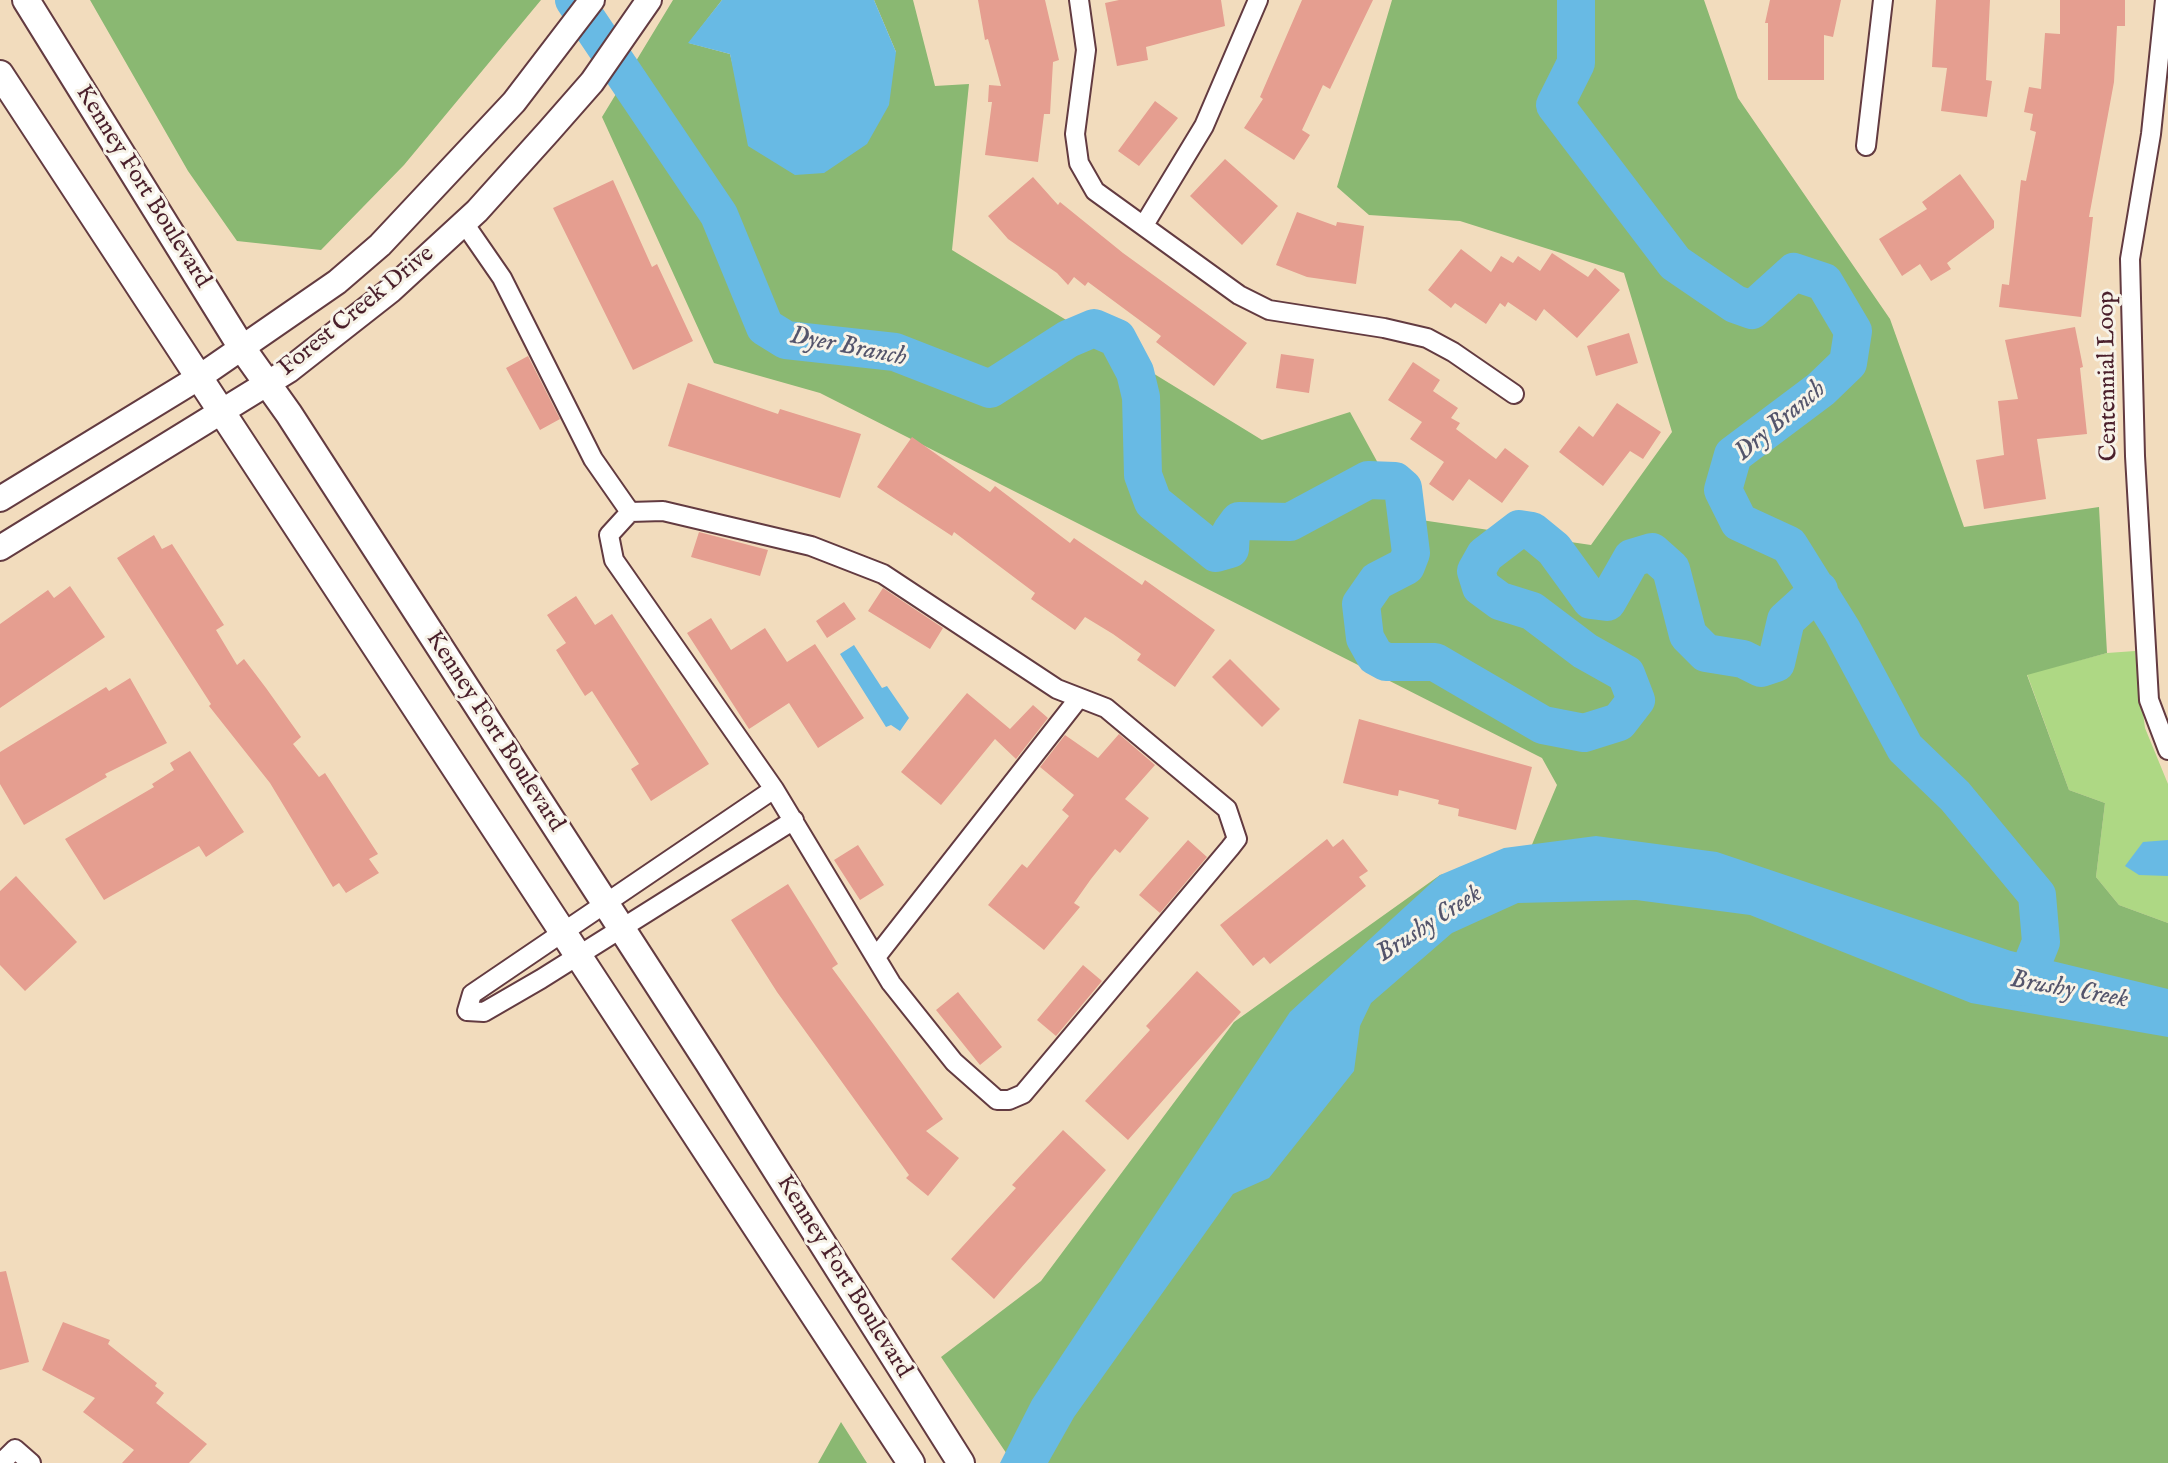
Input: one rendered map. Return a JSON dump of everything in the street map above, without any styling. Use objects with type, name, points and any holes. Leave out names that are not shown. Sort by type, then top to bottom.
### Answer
[{"type":"main road","name":"Kenney Fort Boulevard","points":[[26,0],[242,348],[604,902],[961,1463]]},
{"type":"main road","name":"Kenney Fort Boulevard","points":[[0,74],[911,1463]]},
{"type":"street","name":"Forest Creek Drive","points":[[0,499],[198,378],[337,282],[380,245],[514,102],[592,0]]},
{"type":"street","name":"Forest Creek Drive","points":[[0,548],[221,413],[330,340],[464,223],[592,82],[649,0]]},
{"type":"street","points":[[1079,0],[1086,50],[1075,134],[1079,163],[1095,191],[1239,295],[1269,310],[1427,338],[1514,394]]},
{"type":"street","points":[[1144,225],[1204,126],[1258,0]]},
{"type":"street","points":[[1866,146],[1883,0]]},
{"type":"street","name":"Centennial Loop","points":[[2165,0],[2151,134],[2130,259],[2135,456],[2149,700],[2168,750]]},
{"type":"street","points":[[464,223],[488,254],[515,300],[593,459],[630,512]]},
{"type":"street","points":[[663,511],[811,546],[883,574],[1057,689],[1079,698],[1106,708],[1227,809],[1237,839],[1047,1068],[1023,1094],[1009,1100],[997,1100],[954,1062],[891,983],[774,789],[614,560],[609,535],[630,512],[663,511]]},
{"type":"street","points":[[876,957],[1079,698]]},
{"type":"street","points":[[774,789],[472,994],[467,1011],[484,1012],[577,958],[794,820]]},
{"type":"street","points":[[1,1463],[15,1449],[31,1463]]},
{"type":"green space","points":[[90,0],[541,0],[404,165],[321,250],[237,241],[188,171]]},
{"type":"green space","points":[[673,0],[722,0],[689,43],[730,54],[736,78],[896,52],[874,0],[913,0],[935,86],[969,84],[952,250],[1262,440],[1350,412],[1385,476],[1421,520],[1591,545],[1672,432],[1624,273],[1460,221],[1369,215],[1337,187],[1392,0],[1704,0],[1738,98],[1890,319],[1964,527],[2099,507],[2107,653],[2027,675],[2069,790],[2105,803],[2096,877],[2119,905],[2168,923],[2168,1463],[1013,1463],[941,1357],[1041,1281],[1234,1022],[1440,875],[1528,854],[1557,785],[1542,758],[820,393],[714,363],[602,117]]},
{"type":"green space","points":[[2135,651],[2145,728],[2168,784],[2168,923],[2119,905],[2096,877],[2105,803],[2069,790],[2027,674],[2107,653]]},
{"type":"green space","points":[[841,1422],[867,1463],[818,1463]]},
{"type":"water","points":[[722,0],[874,0],[896,52],[889,105],[867,144],[824,173],[795,175],[748,146],[730,54],[688,43]]},
{"type":"water","points":[[854,645],[882,688],[887,686],[909,718],[900,731],[891,725],[886,727],[840,654]]},
{"type":"water","name":"Brushy Creek","points":[[1596,836],[1717,852],[2011,951],[2168,989],[2168,1037],[1971,1003],[1750,915],[1636,900],[1518,903],[1452,933],[1371,1003],[1360,1026],[1354,1071],[1269,1178],[1233,1194],[1074,1417],[1048,1463],[1000,1463],[1032,1400],[1290,1012],[1440,875],[1504,848]]},
{"type":"water","points":[[2168,840],[2168,876],[2139,875],[2125,866],[2143,842]]},
{"type":"building","points":[[978,0],[1045,0],[1059,60],[1053,62],[1050,114],[1044,114],[1038,162],[985,155],[992,102],[988,102],[989,85],[1001,86],[988,39],[985,40]]},
{"type":"building","points":[[1119,0],[1221,0],[1225,26],[1146,47],[1148,60],[1117,66],[1105,3]]},
{"type":"building","points":[[1302,0],[1373,0],[1330,89],[1323,85],[1302,130],[1310,135],[1294,160],[1244,128],[1263,99],[1260,97]]},
{"type":"building","points":[[1770,0],[1841,0],[1833,37],[1824,35],[1824,80],[1768,80],[1768,23],[1765,23]]},
{"type":"building","points":[[1936,0],[1990,0],[1986,80],[1992,81],[1987,117],[1941,111],[1947,68],[1932,67]]},
{"type":"building","points":[[2060,0],[2125,0],[2125,26],[2117,26],[2114,82],[2089,217],[2093,217],[2081,317],[1999,307],[2002,284],[2009,285],[2021,180],[2026,181],[2036,132],[2030,130],[2033,114],[2024,112],[2029,87],[2041,89],[2045,33],[2060,34]]},
{"type":"building","points":[[1155,101],[1178,118],[1139,166],[1118,151]]},
{"type":"building","points":[[1225,159],[1278,206],[1242,245],[1190,196]]},
{"type":"building","points":[[1960,174],[1994,221],[1994,228],[1947,263],[1951,269],[1931,281],[1920,264],[1902,276],[1879,239],[1927,209],[1922,202]]},
{"type":"building","points":[[1033,177],[1058,205],[1060,202],[1123,253],[1247,343],[1214,386],[1156,342],[1161,336],[1088,282],[1085,286],[1074,277],[1068,285],[1057,273],[1008,239],[988,216]]},
{"type":"building","points":[[613,180],[652,267],[657,264],[693,341],[633,370],[553,208]]},
{"type":"building","points":[[1297,212],[1336,226],[1337,222],[1364,226],[1356,284],[1307,277],[1276,265]]},
{"type":"building","points":[[1461,249],[1491,272],[1501,256],[1513,263],[1518,256],[1540,271],[1552,253],[1588,277],[1595,268],[1620,290],[1577,338],[1544,309],[1536,321],[1508,302],[1505,307],[1500,303],[1486,324],[1455,303],[1451,308],[1428,290]]},
{"type":"building","points":[[2075,327],[2083,367],[2080,368],[2087,434],[2037,439],[2046,499],[1984,509],[1976,460],[2004,455],[1998,401],[2018,399],[2005,340]]},
{"type":"building","points":[[1629,333],[1638,363],[1596,376],[1587,346]]},
{"type":"building","points":[[1281,354],[1314,359],[1309,393],[1276,388]]},
{"type":"building","points":[[528,356],[560,419],[540,430],[506,368]]},
{"type":"building","points":[[1413,362],[1440,380],[1433,391],[1458,408],[1451,418],[1460,423],[1456,429],[1496,459],[1505,448],[1529,466],[1502,503],[1469,479],[1453,501],[1429,484],[1444,462],[1410,439],[1422,422],[1388,400]]},
{"type":"building","points":[[688,383],[778,414],[780,409],[861,434],[840,498],[668,446]]},
{"type":"building","points":[[1617,403],[1661,432],[1643,459],[1630,451],[1603,486],[1559,452],[1579,426],[1593,437]]},
{"type":"building","points":[[912,437],[990,492],[995,486],[1070,543],[1074,538],[1142,585],[1145,580],[1215,630],[1175,687],[1137,660],[1141,654],[1113,634],[1085,617],[1075,630],[1031,599],[1035,593],[954,532],[952,536],[877,487]]},
{"type":"building","points":[[699,532],[768,550],[760,576],[691,557]]},
{"type":"building","points":[[154,535],[162,549],[172,544],[224,625],[216,630],[237,665],[244,659],[266,688],[301,737],[293,744],[319,777],[325,773],[378,854],[369,859],[379,873],[346,893],[339,883],[333,887],[270,783],[209,706],[211,704],[117,558]]},
{"type":"building","points":[[70,586],[105,637],[0,708],[0,624],[48,590],[54,598]]},
{"type":"building","points":[[883,588],[943,628],[930,649],[868,611]]},
{"type":"building","points":[[576,596],[595,625],[612,614],[709,764],[651,801],[631,769],[639,764],[592,691],[585,696],[556,650],[566,643],[547,615]]},
{"type":"building","points":[[844,602],[856,619],[827,638],[816,621]]},
{"type":"building","points":[[711,618],[731,650],[765,628],[787,662],[815,644],[864,718],[818,748],[789,703],[749,729],[687,633]]},
{"type":"building","points":[[1230,659],[1280,709],[1262,727],[1212,677]]},
{"type":"building","points":[[130,678],[167,743],[105,774],[107,777],[24,825],[0,784],[0,752],[106,687],[109,691]]},
{"type":"building","points":[[967,693],[1010,729],[1033,705],[1048,718],[1016,759],[995,739],[941,805],[901,772]]},
{"type":"building","points":[[1359,719],[1532,767],[1516,830],[1458,816],[1459,809],[1438,804],[1439,800],[1399,790],[1398,796],[1392,795],[1343,783]]},
{"type":"building","points":[[1119,734],[1155,765],[1125,799],[1149,818],[1120,853],[1115,849],[1091,879],[1074,903],[1080,907],[1044,950],[988,905],[1022,864],[1027,868],[1069,816],[1062,810],[1074,795],[1040,767],[1065,735],[1098,758]]},
{"type":"building","points":[[190,751],[244,832],[206,857],[199,846],[104,900],[65,839],[154,787],[152,784],[174,770],[170,763]]},
{"type":"building","points":[[1327,839],[1333,847],[1343,839],[1368,871],[1359,877],[1366,886],[1270,964],[1264,957],[1253,966],[1220,925]]},
{"type":"building","points":[[1188,840],[1207,857],[1160,913],[1139,895]]},
{"type":"building","points":[[858,845],[884,885],[860,900],[834,860]]},
{"type":"building","points":[[16,876],[77,942],[25,991],[0,965],[0,891]]},
{"type":"building","points":[[788,884],[838,964],[832,968],[943,1119],[926,1131],[959,1158],[928,1196],[906,1178],[909,1175],[777,992],[731,920]]},
{"type":"building","points":[[1083,965],[1102,981],[1056,1036],[1037,1020]]},
{"type":"building","points":[[1197,971],[1241,1012],[1128,1140],[1085,1101],[1150,1030],[1146,1026]]},
{"type":"building","points":[[958,992],[1002,1047],[980,1065],[936,1010]]},
{"type":"building","points":[[1063,1130],[1106,1170],[994,1299],[951,1259],[1016,1188],[1012,1185]]},
{"type":"building","points":[[6,1271],[29,1362],[0,1370],[0,1272]]},
{"type":"building","points":[[63,1322],[110,1340],[108,1344],[157,1383],[155,1386],[164,1393],[156,1403],[207,1444],[189,1463],[122,1463],[134,1450],[83,1412],[95,1398],[42,1370]]},
{"type":"waterway","name":"Dyer Branch","points":[[574,0],[719,215],[765,327],[786,340],[895,352],[990,389],[1068,339],[1094,328],[1117,338],[1135,372],[1141,397],[1143,475],[1153,502],[1216,553],[1230,549],[1231,532],[1239,521],[1290,522],[1368,480],[1395,481],[1403,488],[1411,553],[1406,566],[1377,581],[1361,604],[1365,638],[1375,656],[1386,662],[1435,662],[1543,725],[1584,733],[1619,722],[1636,700],[1626,674],[1585,651],[1532,611],[1500,601],[1481,587],[1476,571],[1485,555],[1519,529],[1532,531],[1554,549],[1591,600],[1607,602],[1632,558],[1652,552],[1671,569],[1688,635],[1706,653],[1743,659],[1761,668],[1776,663],[1786,620],[1819,590]]},
{"type":"waterway","name":"Dry Branch","points":[[1576,0],[1576,63],[1555,105],[1675,263],[1735,304],[1752,310],[1794,272],[1824,282],[1853,331],[1848,363],[1821,389],[1733,455],[1723,490],[1739,522],[1789,545],[1842,630],[1905,748],[1955,796],[2037,895],[2041,942],[2023,987]]}]
